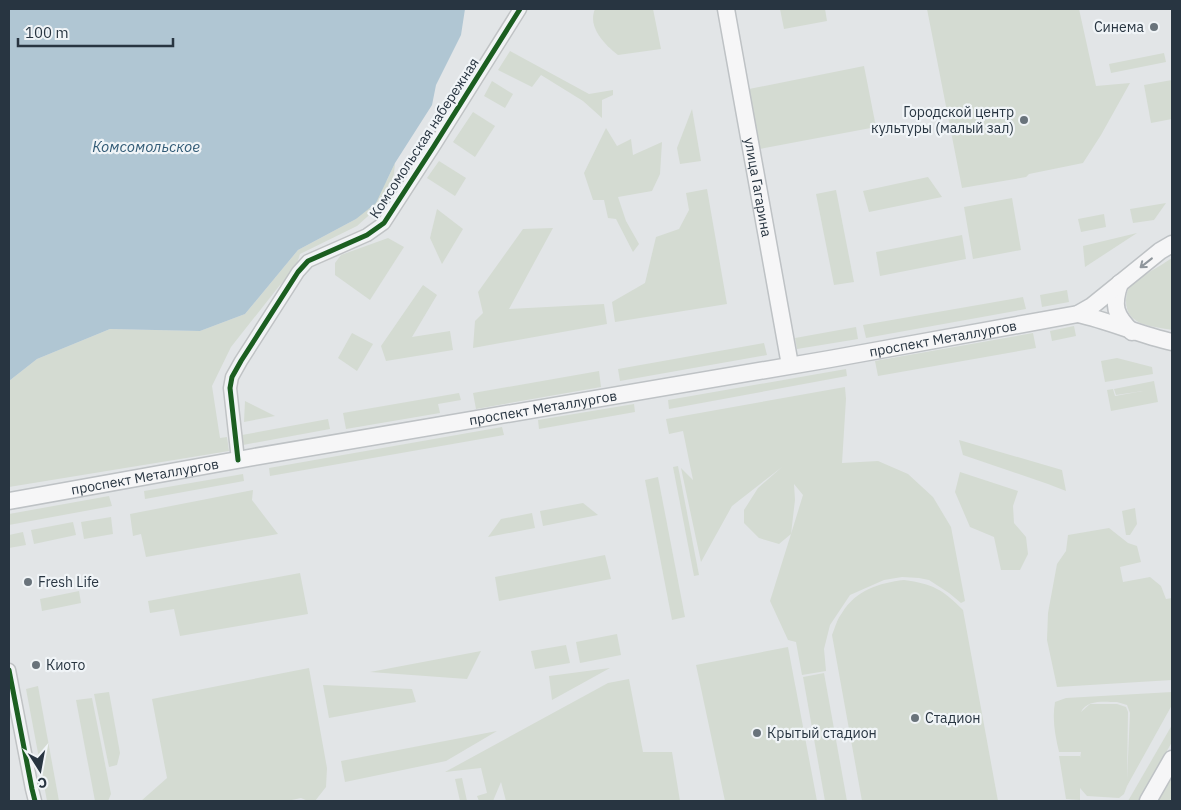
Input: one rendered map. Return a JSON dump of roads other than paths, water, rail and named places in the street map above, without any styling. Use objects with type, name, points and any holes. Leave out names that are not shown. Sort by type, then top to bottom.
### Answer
[{"type":"main road","name":"улица Гагарина","points":[[726,9],[790,365]]},
{"type":"main road","name":"проспект Металлургов","points":[[9,501],[1078,314],[1092,306],[1172,244]]},
{"type":"main road","points":[[1120,283],[1115,296],[1116,309],[1120,320],[1132,332]]},
{"type":"main road","name":"проспект Металлургов","points":[[1078,314],[1093,317],[1132,332],[1172,342]]},
{"type":"main road","points":[[1148,801],[1172,759]]},
{"type":"street","name":"Комсомольская набережная","points":[[238,460],[230,388],[232,377],[241,361],[298,272],[308,261],[367,236],[384,223],[520,9]]},
{"type":"street","points":[[9,670],[35,801]]},
{"type":"water","name":"Комсомольское","points":[[9,9],[465,9],[461,35],[436,85],[432,105],[395,163],[376,203],[356,219],[298,250],[245,314],[200,331],[110,329],[37,359],[9,381]]},
{"type":"place","name":"Синема","points":[[1154,27]]},
{"type":"place","name":"Городской центр культуры (малый зал)","points":[[1024,120]]},
{"type":"place","name":"Fresh Life","points":[[28,582]]},
{"type":"place","name":"Киото","points":[[36,665]]},
{"type":"place","name":"Стадион","points":[[915,718]]},
{"type":"place","name":"Крытый стадион","points":[[757,733]]}]
